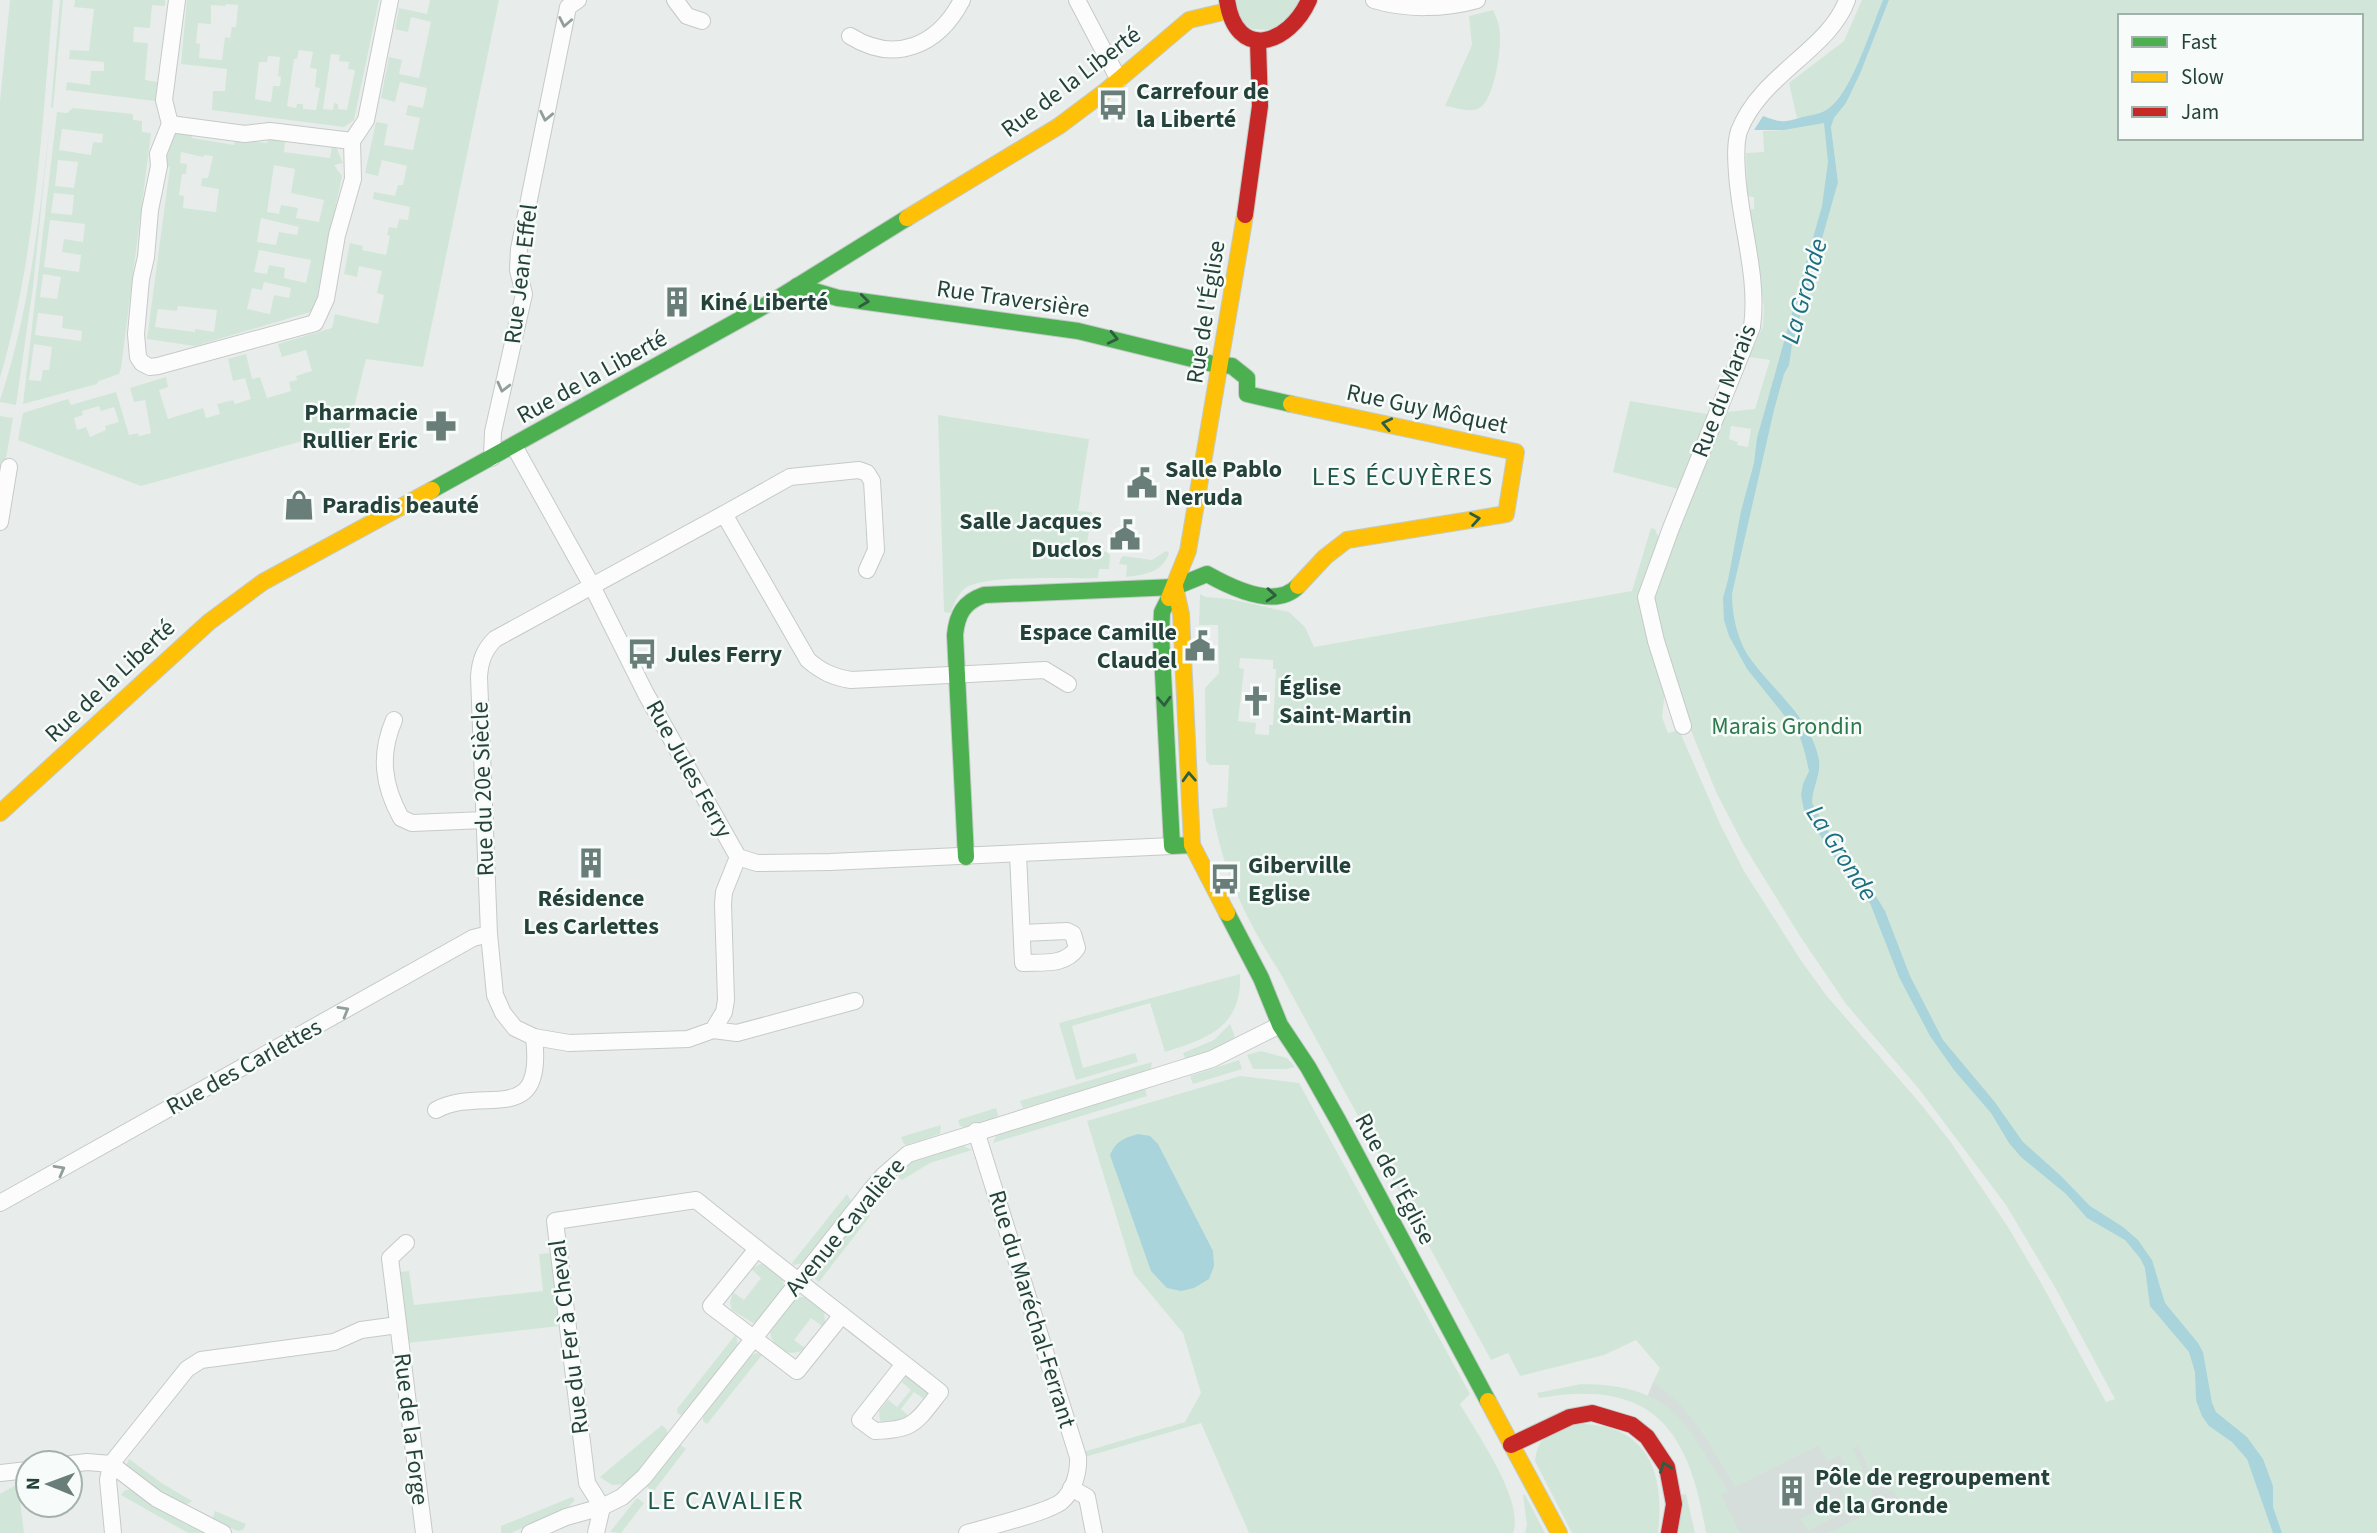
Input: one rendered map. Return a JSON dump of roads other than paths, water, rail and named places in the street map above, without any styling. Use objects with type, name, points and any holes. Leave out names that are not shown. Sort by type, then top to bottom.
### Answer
[{"type":"street","points":[[177,0],[164,100],[170,124],[158,154],[159,166],[149,210],[136,334],[138,357],[150,367],[315,323],[326,299],[337,235],[353,179],[352,141],[366,120],[390,0]]},
{"type":"street","name":"Rue Jean Effel","points":[[492,458],[493,432],[524,295],[518,270],[519,249],[568,6],[578,0]]},
{"type":"street","points":[[674,0],[687,16],[702,21]]},
{"type":"street","points":[[850,36],[866,46],[902,50],[929,38],[942,27],[962,0]]},
{"type":"street","points":[[1077,0],[1119,80]]},
{"type":"street","points":[[1227,5],[1237,30],[1258,42],[1285,34],[1302,16],[1309,0]]},
{"type":"street","points":[[1374,0],[1400,6],[1430,7],[1477,0]]},
{"type":"street","name":"Rue du Marais","points":[[1683,726],[1656,642],[1646,597],[1752,327],[1755,303],[1737,187],[1735,154],[1738,133],[1763,92],[1826,32],[1847,0]]},
{"type":"street","name":"Rue de la Liberté","points":[[0,813],[163,662],[240,597],[303,559],[673,359],[797,286],[1059,126],[1119,80],[1188,20],[1227,5]]},
{"type":"street","name":"Rue de l'Église","points":[[1171,846],[1161,635],[1163,612],[1188,551],[1253,169],[1260,106],[1258,42]]},
{"type":"street","points":[[170,124],[245,134],[270,131],[352,141]]},
{"type":"street","name":"Rue Traversière","points":[[797,286],[838,298],[1078,331],[1220,364]]},
{"type":"street","name":"Rue Guy Môquet","points":[[1175,587],[1207,575],[1222,583],[1255,593],[1282,596],[1292,592],[1333,548],[1347,540],[1506,514],[1517,452],[1247,394],[1247,379],[1236,367],[1220,364]]},
{"type":"street","name":"Rue Jules Ferry","points":[[514,446],[591,584],[646,694],[738,857],[757,863],[1171,846]]},
{"type":"street","points":[[0,522],[9,467]]},
{"type":"street","name":"Rue du 20e Siècle","points":[[855,1001],[737,1033],[713,1030],[699,1037],[675,1040],[569,1043],[534,1037],[515,1028],[503,1013],[495,995],[489,934],[479,677],[480,665],[487,648],[495,639],[790,477],[859,470],[867,473],[872,481],[876,550],[867,570]]},
{"type":"street","points":[[724,514],[808,660],[822,672],[851,680],[1045,670],[1068,684]]},
{"type":"street","points":[[966,856],[955,635],[957,615],[973,598],[984,596],[1175,587]]},
{"type":"street","name":"Rue de l'Église","points":[[1175,587],[1181,614],[1192,845],[1261,978],[1280,1025],[1339,1122],[1559,1533]]},
{"type":"street","points":[[394,720],[387,736],[384,754],[385,778],[401,818],[412,823],[485,820]]},
{"type":"street","points":[[1171,846],[1192,845]]},
{"type":"street","points":[[1018,854],[1022,933]]},
{"type":"street","points":[[713,1030],[724,1012],[726,1000],[724,892],[738,857]]},
{"type":"street","name":"Rue des Carlettes","points":[[0,1203],[473,938],[489,934]]},
{"type":"street","name":"Avenue Cavalière","points":[[530,1533],[566,1517],[602,1507],[622,1497],[643,1477],[884,1175],[908,1154],[1212,1059],[1280,1025]]},
{"type":"street","points":[[436,1110],[450,1102],[507,1100],[520,1095],[528,1088],[537,1062],[534,1037]]},
{"type":"street","name":"Rue du Maréchal-Ferrant","points":[[976,1131],[1078,1457],[1078,1469],[1071,1488]]},
{"type":"street","name":"Rue du Fer à Cheval","points":[[602,1507],[587,1483],[555,1221],[696,1200],[757,1249]]},
{"type":"street","name":"Rue de la Forge","points":[[406,1243],[390,1258],[424,1533]]},
{"type":"street","points":[[842,1315],[797,1371],[711,1306],[757,1249],[799,1281],[940,1392],[913,1425],[896,1430],[875,1431],[860,1420],[904,1364]]},
{"type":"street","name":"Rue de la Forge","points":[[111,1464],[187,1369],[201,1360],[334,1342],[361,1330],[398,1325]]},
{"type":"street","points":[[1511,1444],[1570,1416],[1592,1413],[1632,1425],[1647,1437],[1667,1467],[1674,1504],[1669,1533]]},
{"type":"street","points":[[84,1462],[111,1464],[157,1499],[223,1533]]},
{"type":"street","points":[[111,1464],[108,1480],[113,1533]]},
{"type":"street","points":[[967,1533],[1048,1508],[1061,1501],[1071,1488],[1087,1497],[1094,1533]]},
{"type":"street","points":[[596,1533],[602,1507]]},
{"type":"water","name":"La Gronde","points":[[1883,0],[1889,0],[1860,74],[1831,127],[1838,182],[1792,345],[1789,365],[1774,410],[1732,594],[1737,629],[1752,661],[1792,707],[1809,732],[1819,760],[1812,803],[1847,864],[1874,893],[1885,911],[1910,976],[1943,1040],[1994,1101],[2023,1142],[2090,1206],[2138,1240],[2152,1260],[2165,1303],[2203,1352],[2216,1412],[2247,1437],[2263,1459],[2273,1486],[2273,1507],[2282,1533],[2273,1533],[2247,1459],[2232,1442],[2209,1426],[2202,1416],[2196,1400],[2195,1372],[2189,1352],[2150,1306],[2145,1268],[2140,1258],[2125,1240],[2087,1218],[2066,1194],[2021,1157],[1991,1113],[1954,1070],[1930,1036],[1899,977],[1870,903],[1847,877],[1804,810],[1801,795],[1809,771],[1800,737],[1747,669],[1729,636],[1724,620],[1723,598],[1754,463],[1757,438],[1822,206],[1828,162],[1824,123],[1784,130],[1754,130],[1763,116],[1777,121],[1789,121],[1820,113],[1835,103],[1852,77]]},
{"type":"water","points":[[1138,1134],[1150,1136],[1158,1144],[1213,1251],[1214,1266],[1209,1279],[1194,1288],[1181,1291],[1167,1288],[1151,1271],[1110,1155],[1121,1141]]},
{"type":"place","name":"Carrefour de la Liberté","points":[[1113,105]]},
{"type":"place","name":"Kiné Liberté","points":[[677,302]]},
{"type":"place","name":"Pharmacie Rullier Eric","points":[[441,426]]},
{"type":"place","name":"Salle Pablo Neruda","points":[[1142,483]]},
{"type":"place","name":"Paradis beauté","points":[[299,505]]},
{"type":"place","name":"Salle Jacques Duclos","points":[[1125,535]]},
{"type":"place","name":"Espace Camille Claudel","points":[[1200,646]]},
{"type":"place","name":"Jules Ferry","points":[[642,654]]},
{"type":"place","name":"Église Saint-Martin","points":[[1256,701]]},
{"type":"place","name":"Résidence Les Carlettes","points":[[591,863]]},
{"type":"place","name":"Giberville Eglise","points":[[1225,879]]},
{"type":"place","name":"Pôle de regroupement de la Gronde","points":[[1792,1491]]},
{"type":"district","name":"LES ÉCUYÈRES","points":[[1403,476]]},
{"type":"district","name":"LE CAVALIER","points":[[726,1500]]},
{"type":"park label","name":"Marais Grondin","points":[[1787,726]]}]
